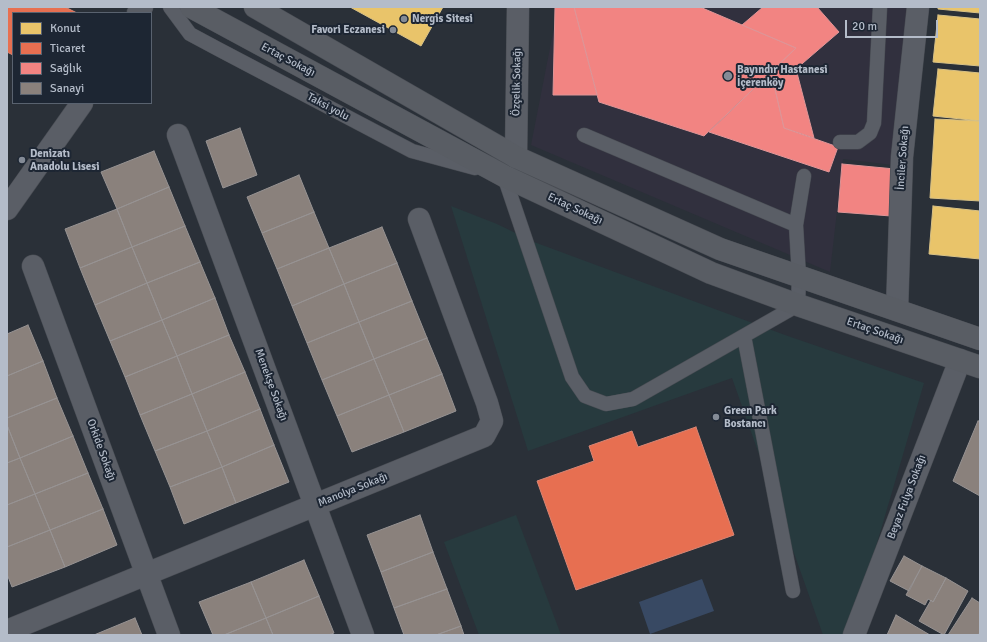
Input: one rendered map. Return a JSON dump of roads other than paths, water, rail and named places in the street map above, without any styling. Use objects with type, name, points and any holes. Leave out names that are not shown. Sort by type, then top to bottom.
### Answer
[{"type":"street","name":"Ertaç Sokağı","points":[[191,7],[504,176],[711,273],[798,305],[980,367]]},
{"type":"street","name":"Ertaç Sokağı","points":[[255,7],[516,157],[720,249],[980,339]]},
{"type":"street","name":"Özçelik Sokağı","points":[[516,157],[518,7]]},
{"type":"street","name":"İnciler Sokağı","points":[[897,310],[902,157],[918,7]]},
{"type":"street","points":[[7,209],[81,104]]},
{"type":"street","name":"Menekşe Sokağı","points":[[178,135],[363,635]]},
{"type":"street","name":"Manolya Sokağı","points":[[7,631],[484,436],[492,421],[487,403],[418,219]]},
{"type":"street","name":"Orkide Sokağı","points":[[33,266],[169,635]]},
{"type":"street","name":"Beyaz Fulya Sokağı","points":[[854,635],[960,360]]},
{"type":"lane","name":"Taksi yolu","points":[[170,7],[190,34],[412,151],[504,176]]},
{"type":"lane","points":[[840,142],[858,142],[870,133],[874,123],[880,7]]},
{"type":"lane","points":[[584,135],[796,225]]},
{"type":"lane","points":[[504,176],[572,377],[585,396],[606,404],[633,399],[798,305],[799,277],[796,225],[804,176]]},
{"type":"lane","points":[[744,336],[793,591]]},
{"type":"water","points":[[702,579],[714,611],[650,634],[639,602]]},
{"type":"place","name":"Nergis Sitesi","points":[[404,19]]},
{"type":"place","name":"Favori Eczanesi","points":[[393,30]]},
{"type":"place","name":"Bayındır Hastanesi İçerenköy","points":[[728,76]]},
{"type":"place","name":"Denizatı Anadolu Lisesi","points":[[22,160]]},
{"type":"place","name":"Green Park Bostancı","points":[[716,417]]}]
